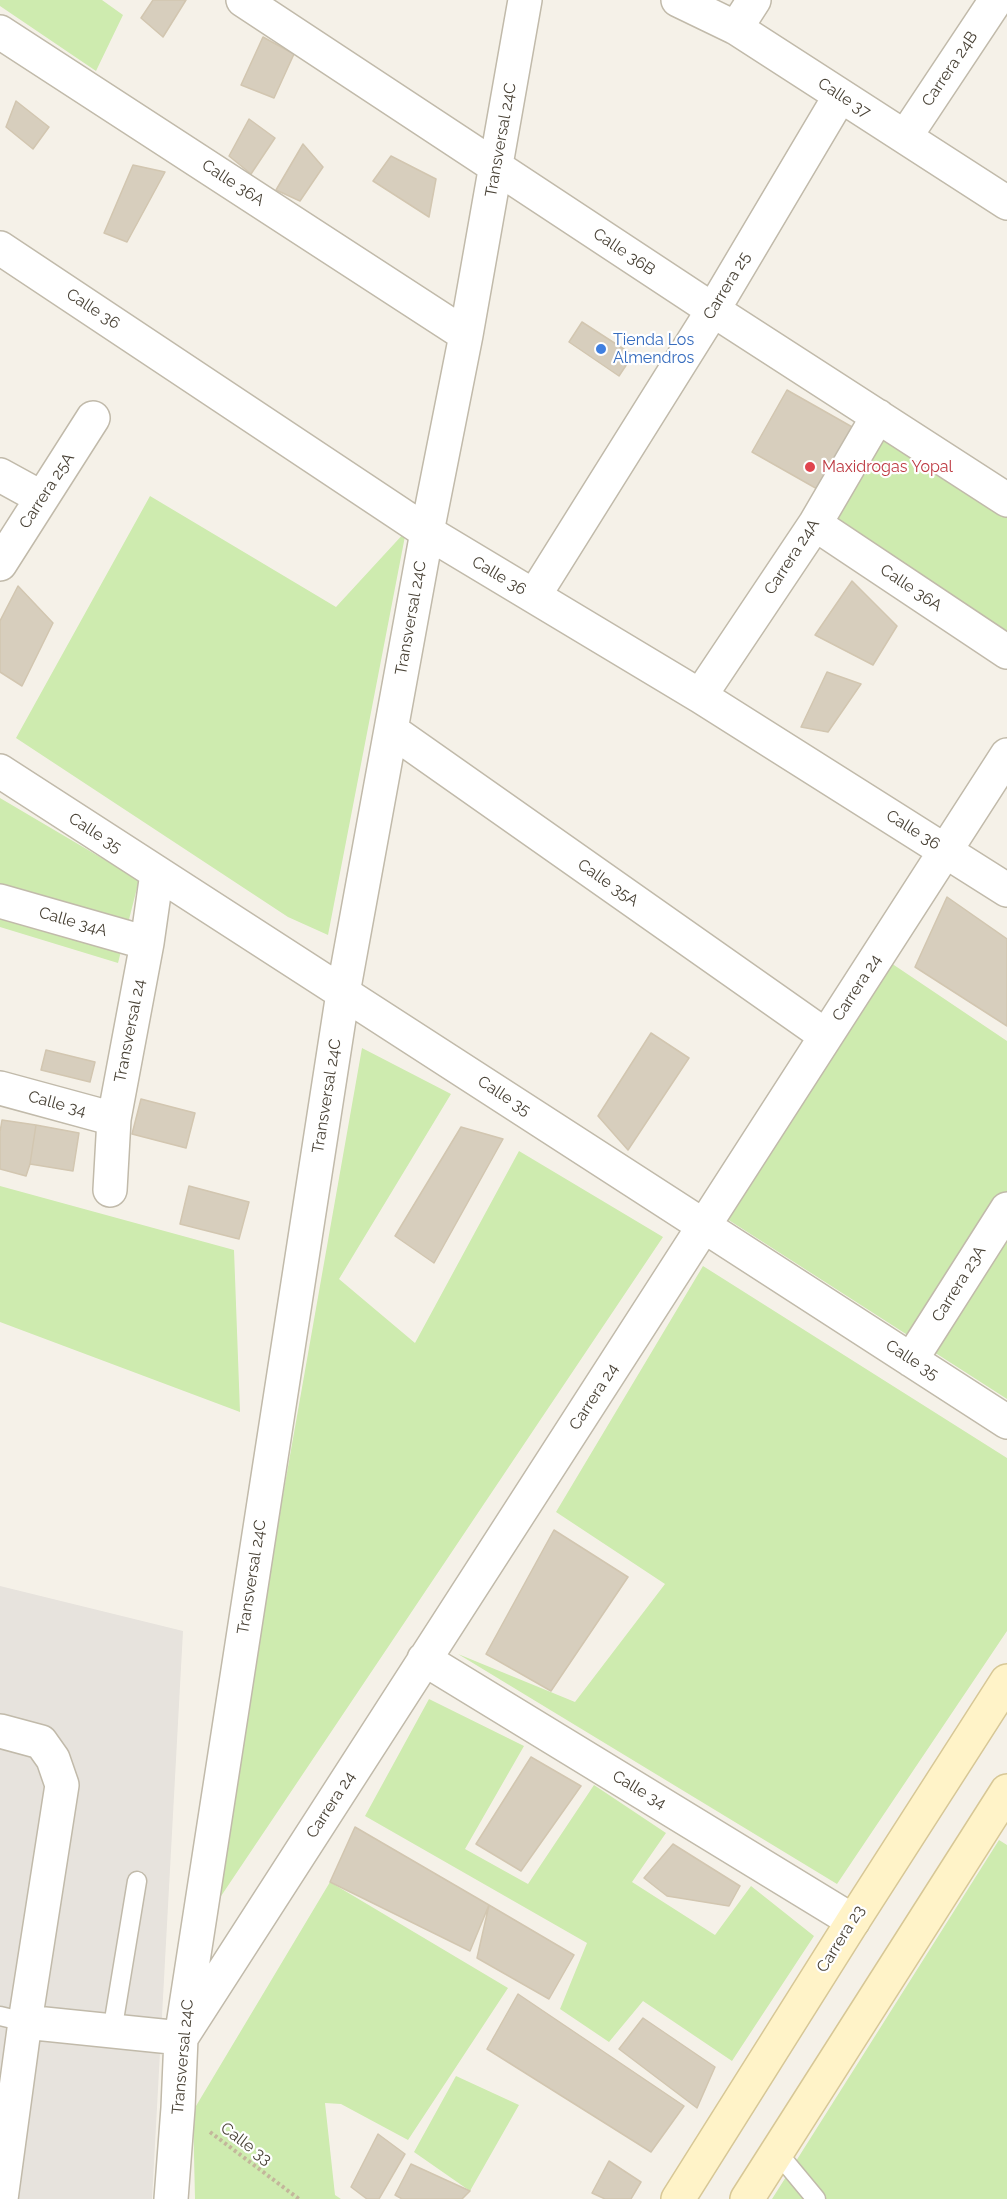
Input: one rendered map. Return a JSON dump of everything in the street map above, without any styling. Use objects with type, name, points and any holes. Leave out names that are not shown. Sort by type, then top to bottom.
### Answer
[{"type":"street","name":"Calle 36B","points":[[243,0],[713,310],[1007,500]]},
{"type":"street","name":"Transversal 24C","points":[[171,2199],[181,2038],[343,993],[427,532],[497,167],[525,0]]},
{"type":"street","name":"Calle 37","points":[[678,0],[736,28],[1007,203]]},
{"type":"street","points":[[736,28],[754,0]]},
{"type":"street","name":"Carrera 24B","points":[[905,137],[996,0]]},
{"type":"street","name":"Calle 36A","points":[[0,32],[466,335]]},
{"type":"street","name":"Carrera 25","points":[[534,596],[713,310],[840,96]]},
{"type":"street","name":"Calle 36","points":[[0,248],[427,532],[700,696],[1007,890]]},
{"type":"street","name":"Carrera 24A","points":[[700,696],[815,524],[878,416]]},
{"type":"street","name":"Carrera 25A","points":[[0,564],[93,418]]},
{"type":"street","points":[[0,475],[42,498]]},
{"type":"street","name":"Calle 36A","points":[[815,524],[1007,652]]},
{"type":"street","name":"Calle 35A","points":[[391,730],[826,1036]]},
{"type":"street","name":"Carrera 24","points":[[181,2038],[1007,755]]},
{"type":"street","name":"Calle 35","points":[[0,771],[1007,1422]]},
{"type":"street","name":"Transversal 24","points":[[110,1190],[114,1119],[147,943],[157,873]]},
{"type":"street","name":"Calle 34A","points":[[0,901],[147,943]]},
{"type":"street","name":"Calle 34","points":[[0,1089],[114,1119]]},
{"type":"street","name":"Carrera 23A","points":[[911,1360],[1007,1209]]},
{"type":"street","name":"Calle 34","points":[[424,1659],[853,1921]]},
{"type":"street","name":"Carrera 23","points":[[678,2199],[1007,1681]]},
{"type":"street","points":[[0,1731],[41,1743],[53,1759],[62,1785],[13,2019],[2,2199]]},
{"type":"street","points":[[747,2199],[1007,1791]]},
{"type":"street","points":[[13,2019],[181,2038]]},
{"type":"lane","points":[[112,2032],[137,1881]]},
{"type":"lane","points":[[777,2152],[816,2199]]},
{"type":"path","name":"Calle 33","points":[[178,2108],[299,2199]]},
{"type":"shaded area","points":[[0,1586],[183,1631],[152,2199],[0,2199]]},
{"type":"green space","points":[[0,0],[102,0],[123,15],[96,71],[0,6]]},
{"type":"green space","points":[[879,427],[1007,510],[1007,631],[824,512]]},
{"type":"green space","points":[[150,496],[336,607],[406,531],[328,935],[288,917],[16,738]]},
{"type":"green space","points":[[0,798],[139,880],[118,963],[0,927]]},
{"type":"green space","points":[[888,961],[1007,1041],[1007,1399],[724,1217]]},
{"type":"green space","points":[[362,1048],[451,1094],[339,1279],[415,1343],[519,1151],[663,1237],[209,1914]]},
{"type":"green space","points":[[0,1186],[234,1250],[240,1412],[0,1322]]},
{"type":"green space","points":[[703,1266],[1007,1458],[1007,1631],[837,1884],[458,1654],[575,1702],[665,1584],[556,1512]]},
{"type":"green space","points":[[429,1699],[524,1746],[465,1849],[528,1884],[594,1785],[666,1833],[632,1882],[715,1935],[751,1886],[814,1936],[732,2061],[643,2001],[609,2042],[560,2009],[587,1943],[365,1816]]},
{"type":"green space","points":[[999,1840],[1007,1845],[1007,2199],[772,2199]]},
{"type":"green space","points":[[330,1882],[508,1988],[408,2140],[341,2104],[325,2103],[335,2195],[341,2199],[195,2199],[193,2111]]},
{"type":"green space","points":[[456,2076],[519,2105],[470,2191],[414,2152]]},
{"type":"building","points":[[153,0],[186,0],[163,37],[141,18]]},
{"type":"building","points":[[263,37],[294,54],[274,98],[241,85]]},
{"type":"building","points":[[16,101],[49,127],[33,149],[6,127]]},
{"type":"building","points":[[249,119],[275,138],[251,174],[229,156]]},
{"type":"building","points":[[303,144],[323,167],[300,201],[276,190]]},
{"type":"building","points":[[391,156],[436,179],[429,217],[373,181]]},
{"type":"building","points":[[133,165],[165,172],[127,242],[104,233]]},
{"type":"building","name":"Tienda Los Almendros","points":[[582,322],[633,355],[619,376],[569,342]]},
{"type":"building","points":[[787,390],[854,428],[819,490],[752,452]]},
{"type":"building","points":[[852,581],[897,626],[873,665],[815,635]]},
{"type":"building","points":[[18,586],[53,623],[22,686],[0,672],[0,621]]},
{"type":"building","points":[[827,672],[861,684],[828,732],[801,727]]},
{"type":"building","points":[[947,897],[1007,939],[1007,1026],[915,967]]},
{"type":"building","points":[[651,1033],[689,1058],[628,1150],[598,1116]]},
{"type":"building","points":[[46,1050],[95,1062],[90,1082],[41,1070]]},
{"type":"building","points":[[141,1099],[195,1113],[186,1148],[132,1134]]},
{"type":"building","points":[[2,1120],[36,1125],[26,1176],[0,1169]]},
{"type":"building","points":[[36,1125],[79,1133],[73,1171],[30,1164]]},
{"type":"building","points":[[461,1127],[503,1139],[434,1263],[395,1236]]},
{"type":"building","points":[[189,1186],[249,1202],[239,1239],[180,1224]]},
{"type":"building","points":[[554,1530],[628,1577],[551,1691],[486,1654]]},
{"type":"building","points":[[531,1757],[581,1786],[521,1871],[476,1844]]},
{"type":"building","points":[[355,1827],[489,1905],[470,1951],[330,1882]]},
{"type":"building","points":[[673,1844],[740,1886],[729,1906],[667,1896],[644,1878]]},
{"type":"building","points":[[489,1905],[574,1955],[549,1999],[477,1958]]},
{"type":"building","points":[[518,1994],[684,2106],[651,2152],[487,2049]]},
{"type":"building","points":[[643,2018],[715,2067],[697,2108],[619,2049]]},
{"type":"building","points":[[378,2134],[405,2154],[379,2199],[367,2199],[351,2187]]},
{"type":"building","points":[[609,2161],[641,2182],[631,2199],[605,2199],[592,2193]]},
{"type":"building","points":[[411,2164],[470,2191],[462,2199],[402,2199],[395,2195]]},
{"type":"place","name":"Tienda Los Almendros","points":[[601,349]]},
{"type":"place","name":"Maxidrogas Yopal","points":[[810,467]]}]
